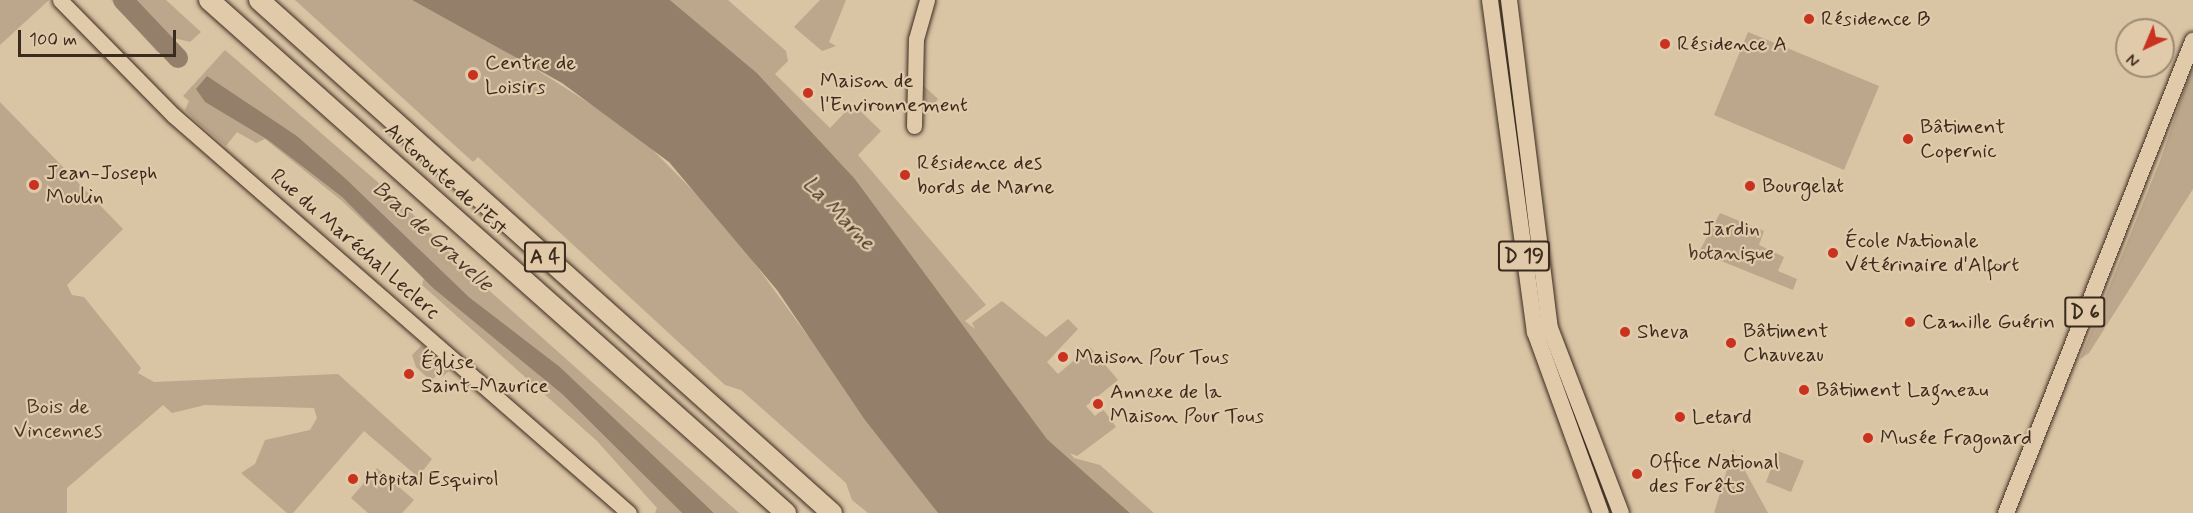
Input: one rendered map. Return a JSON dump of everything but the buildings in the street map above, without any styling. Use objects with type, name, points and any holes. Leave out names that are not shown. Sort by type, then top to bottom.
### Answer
[{"type":"highway","name":"Autoroute de l’Est","points":[[209,0],[786,513]]},
{"type":"highway","name":"Autoroute de l’Est","points":[[259,0],[832,513]]},
{"type":"main road","name":"D 19","points":[[1490,0],[1535,332],[1601,513]]},
{"type":"main road","name":"D 19","points":[[1509,0],[1550,328],[1621,513]]},
{"type":"main road","name":"D 6","points":[[2006,513],[2193,41]]},
{"type":"street","name":"Rue du Maréchal Leclerc","points":[[60,0],[173,115],[629,513]]},
{"type":"street","points":[[914,126],[916,39],[927,0]]},
{"type":"green space","points":[[0,0],[49,0],[0,45]]},
{"type":"green space","points":[[111,0],[166,0],[201,32],[190,42],[174,38],[158,53]]},
{"type":"green space","points":[[295,0],[412,0],[512,54],[636,133],[725,223],[938,513],[868,513],[852,500],[846,483],[741,390],[725,385],[478,157],[473,162]]},
{"type":"green space","points":[[670,0],[728,0],[786,51],[788,61],[775,74],[830,128],[853,104],[881,131],[858,155],[986,305],[965,321],[975,329],[972,323],[1002,301],[1046,337],[1068,319],[1078,329],[1047,362],[1058,374],[1090,347],[1118,380],[1086,406],[1095,416],[1103,409],[1116,427],[1077,456],[1070,453],[1074,458],[1100,465],[1154,513],[1130,513],[1047,439],[855,179],[757,73]]},
{"type":"green space","points":[[820,0],[846,0],[829,42],[836,46],[822,51],[794,27]]},
{"type":"green space","points":[[1748,32],[1879,86],[1844,170],[1714,115]]},
{"type":"green space","points":[[225,50],[403,204],[465,269],[739,513],[714,513],[560,367],[469,297],[345,178],[297,136],[207,77],[205,102],[268,140],[342,197],[417,268],[434,289],[562,394],[682,513],[655,513],[657,508],[597,441],[422,285],[424,278],[342,201],[265,139],[256,143],[237,132],[226,146],[197,122],[185,110],[189,101],[183,96]]},
{"type":"green space","points":[[2193,65],[2193,189],[2089,353],[2080,359],[2160,161]]},
{"type":"green space","points":[[924,86],[938,99],[927,113],[925,111]]},
{"type":"green space","name":"Bois de Vincennes","points":[[0,102],[123,229],[67,285],[72,295],[84,297],[141,368],[138,373],[154,382],[338,374],[432,459],[418,477],[364,431],[293,513],[287,513],[241,473],[255,464],[265,440],[310,430],[317,418],[314,408],[205,405],[172,413],[163,405],[67,488],[67,513],[0,513]]},
{"type":"green space","name":"Jardin botanique","points":[[1720,213],[1764,231],[1759,245],[1784,257],[1778,271],[1797,279],[1793,290],[1699,252]]},
{"type":"green space","points":[[422,345],[449,371],[442,377],[438,374],[431,381],[416,367],[412,355]]},
{"type":"green space","points":[[1733,449],[1768,513],[1714,513]]},
{"type":"green space","points":[[1778,451],[1804,461],[1791,492],[1766,482]]},
{"type":"green space","points":[[377,468],[414,500],[402,513],[368,513],[351,498]]},
{"type":"water","name":"La Marne","points":[[412,0],[670,0],[757,73],[855,179],[1047,439],[1130,513],[938,513],[865,420],[777,290],[669,162],[562,83]]},
{"type":"water","name":"Bras de Gravelle","points":[[207,76],[297,136],[345,178],[469,297],[560,367],[714,513],[682,513],[562,394],[434,289],[342,197],[268,140],[205,102],[196,89]]},
{"type":"waterway","name":"Bras de Gravelle","points":[[123,0],[178,58]]},
{"type":"place","name":"Résidence B","points":[[1809,19]]},
{"type":"place","name":"Résidence A","points":[[1665,44]]},
{"type":"place","name":"Centre de Loisirs","points":[[473,75]]},
{"type":"place","name":"Maison de l'Environnement","points":[[808,93]]},
{"type":"place","name":"Bâtiment Copernic","points":[[1908,139]]},
{"type":"place","name":"Résidence des bords de Marne","points":[[905,175]]},
{"type":"place","name":"Jean-Joseph Moulin","points":[[34,185]]},
{"type":"place","name":"Bourgelat","points":[[1750,186]]},
{"type":"place","name":"École Nationale Vétérinaire d'Alfort","points":[[1833,253]]},
{"type":"place","name":"Camille Guérin","points":[[1910,322]]},
{"type":"place","name":"Sheva","points":[[1625,332]]},
{"type":"place","name":"Bâtiment Chauveau","points":[[1731,343]]},
{"type":"place","name":"Maison Pour Tous","points":[[1063,357]]},
{"type":"place","name":"Église Saint-Maurice","points":[[409,374]]},
{"type":"place","name":"Bâtiment Lagneau","points":[[1804,390]]},
{"type":"place","name":"Annexe de la Maison Pour Tous","points":[[1098,404]]},
{"type":"place","name":"Letard","points":[[1680,417]]},
{"type":"place","name":"Musée Fragonard","points":[[1868,438]]},
{"type":"place","name":"Office National des Forêts","points":[[1637,474]]},
{"type":"place","name":"Hôpital Esquirol","points":[[353,479]]}]
